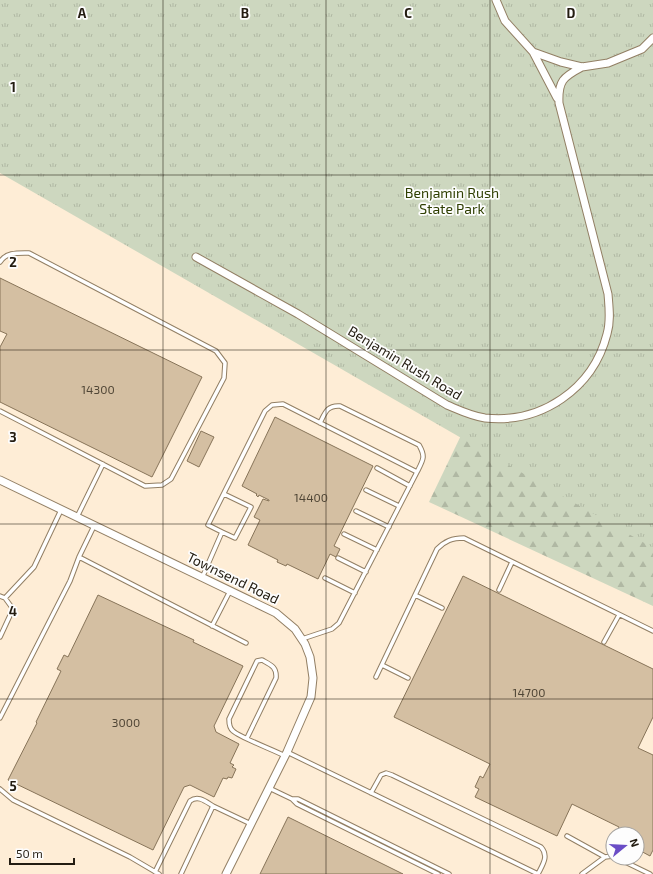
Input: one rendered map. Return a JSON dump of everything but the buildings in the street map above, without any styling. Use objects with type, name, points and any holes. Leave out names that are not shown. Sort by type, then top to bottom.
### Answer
[{"type":"street","name":"Benjamin Rush Road","points":[[496,0],[505,21],[533,52],[559,103]]},
{"type":"street","name":"Benjamin Rush Road","points":[[533,52],[561,62],[582,66],[608,63],[624,58],[642,49],[653,38]]},
{"type":"street","name":"Benjamin Rush Road","points":[[196,258],[298,314],[447,405],[483,418],[503,419],[519,417],[541,410],[571,391],[589,374],[600,355],[608,333],[608,294],[559,103],[558,87],[567,75],[582,66]]},
{"type":"street","name":"Townsend Road","points":[[0,480],[276,613],[295,629],[302,639],[310,657],[313,678],[312,697],[286,754],[226,874]]},
{"type":"lane","points":[[0,262],[1,259],[13,252],[29,253],[216,351],[225,363],[224,378],[171,479],[162,485],[145,486],[0,411]]},
{"type":"lane","points":[[224,494],[251,507],[236,538],[208,524],[265,411],[272,405],[283,404],[417,472]]},
{"type":"lane","points":[[302,639],[332,629],[339,623],[423,460],[424,453],[419,445],[340,406],[333,405],[327,409],[320,423]]},
{"type":"lane","points":[[77,517],[103,464]]},
{"type":"lane","points":[[377,468],[410,486]]},
{"type":"lane","points":[[366,490],[399,506]]},
{"type":"lane","points":[[5,598],[34,567],[61,510]]},
{"type":"lane","points":[[356,511],[388,527]]},
{"type":"lane","points":[[0,718],[70,581],[79,556],[94,526]]},
{"type":"lane","points":[[202,578],[222,532]]},
{"type":"lane","points":[[344,534],[377,550]]},
{"type":"lane","points":[[376,678],[437,549],[444,542],[454,538],[464,538],[653,632]]},
{"type":"lane","points":[[79,556],[246,643]]},
{"type":"lane","points":[[338,558],[366,572]]},
{"type":"lane","points":[[499,590],[512,562]]},
{"type":"lane","points":[[325,578],[355,593]]},
{"type":"lane","points":[[212,626],[230,591]]},
{"type":"lane","points":[[415,595],[442,608]]},
{"type":"lane","points":[[0,596],[5,598],[13,609],[0,637]]},
{"type":"lane","points":[[604,642],[619,614]]},
{"type":"lane","points":[[247,738],[276,678],[277,672],[274,666],[262,660],[257,661],[229,719],[229,725],[232,731],[247,738],[286,754],[371,793],[538,874],[545,858],[545,852],[541,847],[392,775],[380,775],[371,793]]},
{"type":"lane","points":[[382,665],[408,678]]},
{"type":"lane","points":[[269,788],[292,799],[297,804],[438,874]]},
{"type":"lane","points":[[0,789],[13,800],[130,857],[159,874]]},
{"type":"lane","points":[[155,872],[190,801],[199,798],[251,824]]},
{"type":"lane","points":[[292,799],[298,799],[449,874]]},
{"type":"lane","points":[[181,874],[213,806]]},
{"type":"lane","points":[[329,820],[331,815]]},
{"type":"lane","points":[[567,836],[605,857],[582,874]]},
{"type":"lane","points":[[378,844],[381,840]]},
{"type":"lane","points":[[634,866],[650,874]]},
{"type":"lane","points":[[433,872],[435,867]]},
{"type":"green space","name":"Benjamin Rush State Park","points":[[0,0],[653,0],[653,548],[0,173]]},
{"type":"green space","points":[[466,425],[653,495],[653,606],[429,502]]}]
